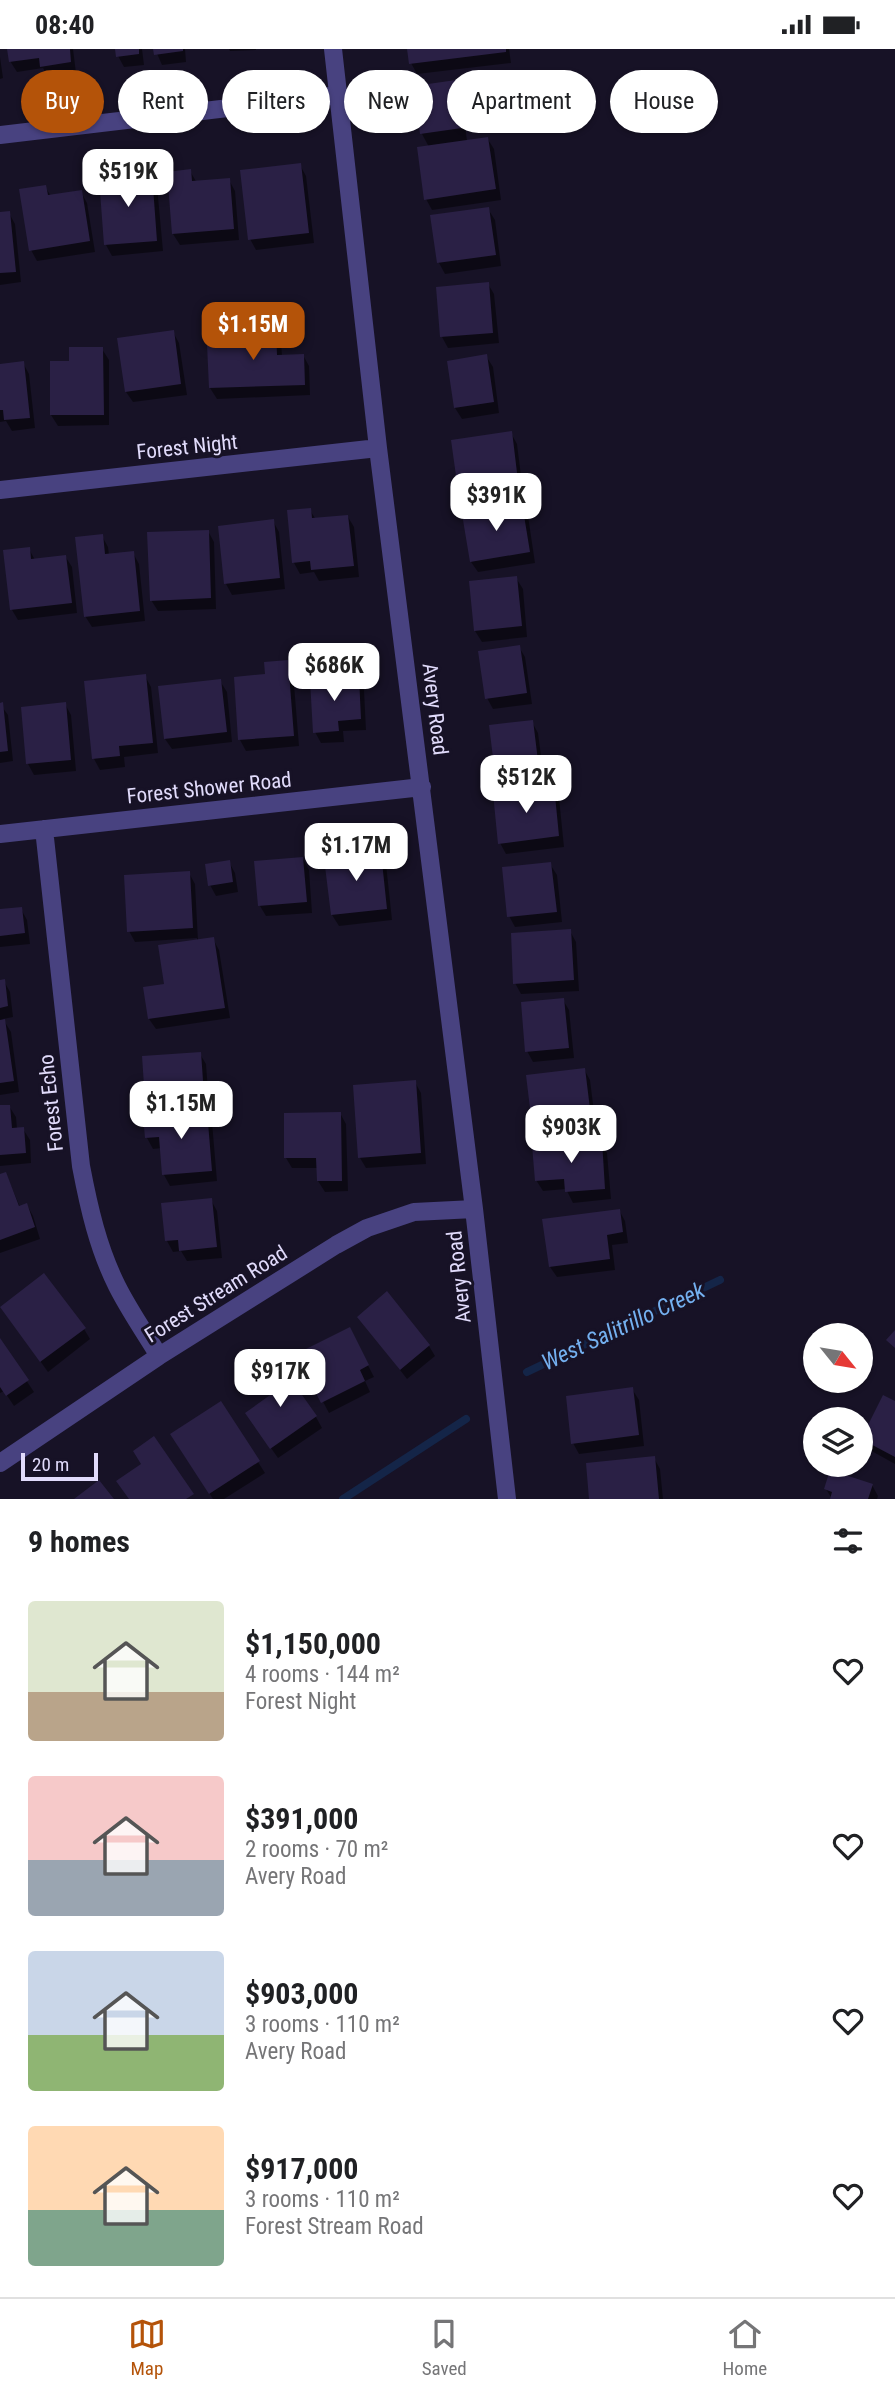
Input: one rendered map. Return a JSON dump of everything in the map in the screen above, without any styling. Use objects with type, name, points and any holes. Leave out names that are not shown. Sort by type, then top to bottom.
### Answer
[{"type":"street","name":"Avery Road","points":[[333,49],[378,448],[474,1209],[507,1499]]},
{"type":"street","points":[[0,135],[339,95]]},
{"type":"street","name":"Forest Night","points":[[0,490],[378,448]]},
{"type":"street","name":"Forest Shower Road","points":[[0,834],[422,787]]},
{"type":"street","name":"Forest Echo","points":[[44,829],[81,1166],[91,1218],[117,1287],[159,1356]]},
{"type":"street","name":"Forest Stream Road","points":[[0,1463],[159,1356],[367,1228],[414,1212],[474,1209]]},
{"type":"building","points":[[7,49],[70,49],[71,62],[40,67],[39,58],[9,62]]},
{"type":"building","points":[[115,49],[139,49],[139,54],[116,57]]},
{"type":"building","points":[[153,49],[183,49],[183,51],[154,55]]},
{"type":"building","points":[[407,49],[506,49],[506,52],[409,64]]},
{"type":"building","points":[[447,81],[447,130],[433,132],[433,83]]},
{"type":"building","points":[[488,137],[496,189],[424,200],[417,147]]},
{"type":"building","points":[[301,163],[309,233],[248,240],[240,170]]},
{"type":"building","points":[[191,169],[192,181],[230,178],[234,229],[172,234],[167,172]]},
{"type":"building","points":[[152,173],[157,241],[104,245],[99,178]]},
{"type":"building","points":[[46,185],[48,195],[82,190],[90,241],[29,251],[19,189]]},
{"type":"building","points":[[489,207],[496,255],[437,263],[430,215]]},
{"type":"building","points":[[10,211],[16,272],[0,273],[0,212]]},
{"type":"building","points":[[489,282],[493,333],[440,337],[436,287]]},
{"type":"building","points":[[276,327],[277,355],[304,354],[305,385],[209,388],[207,344],[233,343],[233,329]]},
{"type":"building","points":[[174,330],[181,384],[125,392],[117,338]]},
{"type":"building","points":[[69,347],[103,347],[104,415],[50,415],[50,361],[69,361]]},
{"type":"building","points":[[487,354],[494,402],[454,408],[447,361]]},
{"type":"building","points":[[24,361],[30,418],[4,420],[3,410],[0,410],[0,364]]},
{"type":"building","points":[[512,431],[518,481],[458,490],[451,440]]},
{"type":"building","points":[[522,503],[530,552],[470,562],[462,514]]},
{"type":"building","points":[[311,508],[312,518],[348,515],[354,566],[311,570],[310,561],[292,563],[287,510]]},
{"type":"building","points":[[274,519],[280,578],[224,584],[218,526]]},
{"type":"building","points":[[209,530],[211,598],[150,601],[147,532]]},
{"type":"building","points":[[103,534],[105,554],[134,551],[140,611],[84,617],[75,537]]},
{"type":"building","points":[[30,547],[31,559],[66,555],[72,603],[10,610],[3,550]]},
{"type":"building","points":[[517,576],[522,626],[474,631],[469,581]]},
{"type":"building","points":[[520,645],[527,693],[485,699],[478,651]]},
{"type":"building","points":[[288,660],[294,736],[238,740],[234,677],[265,674],[264,662]]},
{"type":"building","points":[[146,674],[153,743],[119,746],[120,756],[92,759],[84,681]]},
{"type":"building","points":[[359,677],[361,719],[338,721],[339,731],[313,733],[310,680]]},
{"type":"building","points":[[221,679],[227,732],[164,739],[158,686]]},
{"type":"building","points":[[3,702],[8,751],[0,752],[0,703]]},
{"type":"building","points":[[66,702],[71,760],[26,764],[21,707]]},
{"type":"building","points":[[533,720],[539,769],[495,774],[489,725]]},
{"type":"building","points":[[554,785],[559,836],[498,844],[493,793]]},
{"type":"building","points":[[381,852],[387,909],[331,915],[324,858]]},
{"type":"building","points":[[303,857],[307,902],[258,906],[254,861]]},
{"type":"building","points":[[230,860],[233,882],[208,886],[205,864]]},
{"type":"building","points":[[551,862],[557,912],[507,917],[502,867]]},
{"type":"building","points":[[190,871],[193,928],[127,932],[124,875]]},
{"type":"building","points":[[22,907],[25,933],[0,936],[0,909]]},
{"type":"building","points":[[571,929],[574,980],[513,984],[511,933]]},
{"type":"building","points":[[214,937],[225,1008],[148,1019],[143,987],[164,984],[158,945]]},
{"type":"building","points":[[5,979],[8,1006],[0,1008],[0,980]]},
{"type":"building","points":[[564,998],[569,1048],[525,1052],[521,1002]]},
{"type":"building","points":[[5,1019],[14,1081],[0,1083],[0,1020]]},
{"type":"building","points":[[201,1052],[204,1095],[145,1100],[142,1056]]},
{"type":"building","points":[[585,1068],[591,1117],[532,1125],[526,1075]]},
{"type":"building","points":[[416,1080],[421,1153],[358,1158],[353,1085]]},
{"type":"building","points":[[0,1105],[10,1105],[12,1128],[24,1127],[26,1153],[0,1155]]},
{"type":"building","points":[[207,1110],[212,1171],[162,1175],[159,1137],[145,1138],[143,1115]]},
{"type":"building","points":[[341,1112],[342,1181],[317,1181],[316,1158],[284,1158],[284,1113]]},
{"type":"building","points":[[602,1140],[605,1189],[565,1192],[564,1179],[535,1181],[532,1145]]},
{"type":"building","points":[[6,1172],[19,1206],[27,1203],[35,1227],[0,1240],[0,1174]]},
{"type":"building","points":[[212,1198],[217,1247],[179,1251],[178,1240],[165,1241],[161,1203]]},
{"type":"building","points":[[620,1209],[623,1232],[607,1235],[610,1259],[549,1267],[542,1219]]},
{"type":"building","points":[[44,1273],[86,1328],[40,1362],[0,1307]]},
{"type":"building","points":[[387,1291],[430,1345],[400,1370],[357,1317]]},
{"type":"building","points":[[350,1327],[369,1365],[360,1370],[365,1381],[321,1403],[296,1354]]},
{"type":"building","points":[[895,1330],[895,1348],[886,1340]]},
{"type":"building","points":[[0,1338],[29,1380],[6,1396],[0,1387]]},
{"type":"building","points":[[280,1364],[317,1416],[270,1449],[245,1413],[273,1393],[261,1377]]},
{"type":"building","points":[[633,1387],[639,1435],[571,1444],[566,1396]]},
{"type":"building","points":[[883,1395],[895,1401],[895,1457],[873,1445],[873,1415]]},
{"type":"building","points":[[221,1401],[260,1461],[209,1494],[170,1434]]},
{"type":"building","points":[[154,1436],[194,1494],[186,1499],[129,1499],[116,1481],[141,1464],[133,1451]]},
{"type":"building","points":[[655,1456],[659,1499],[589,1499],[586,1463]]},
{"type":"building","points":[[828,1477],[852,1477],[873,1484],[868,1499],[830,1499],[832,1492],[824,1489]]},
{"type":"building","points":[[99,1480],[114,1499],[74,1499]]},
{"type":"waterway","name":"West Salitrillo Creek","points":[[527,1372],[720,1280]]},
{"type":"waterway","name":"West Salitrillo Creek","points":[[343,1499],[466,1419]]}]
